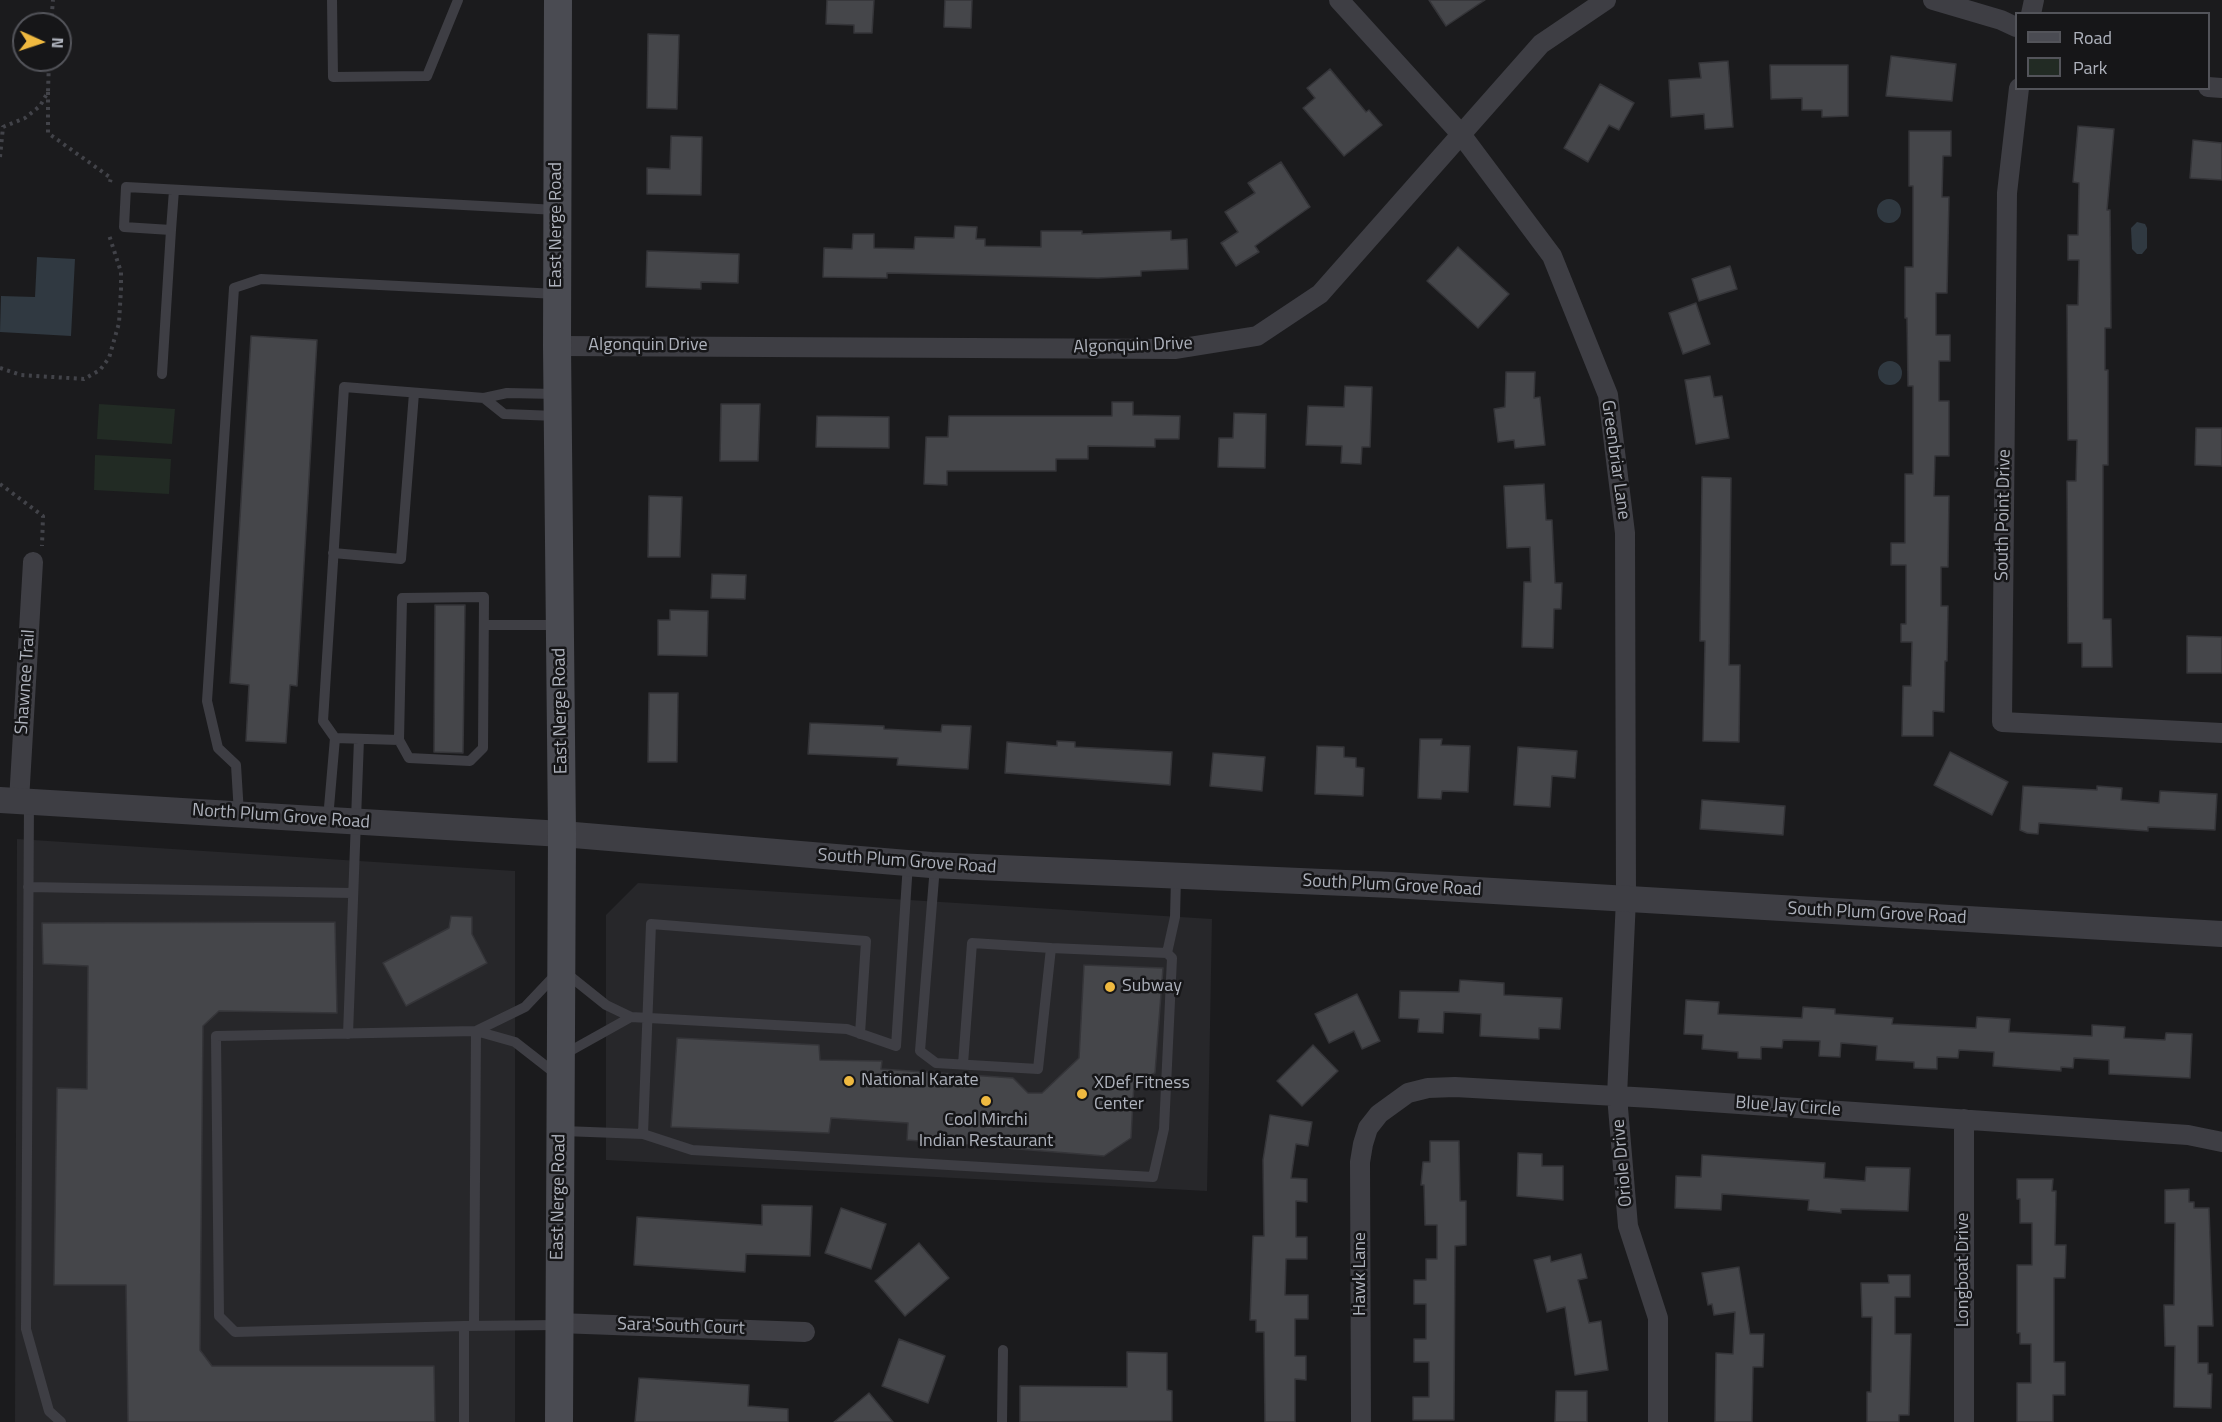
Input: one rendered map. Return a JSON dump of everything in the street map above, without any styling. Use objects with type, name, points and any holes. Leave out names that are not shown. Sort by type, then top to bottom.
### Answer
[{"type":"main road","name":"East Nerge Road","points":[[558,0],[557,346],[562,834],[559,1422]]},
{"type":"street","name":"Greenbriar Lane","points":[[1339,0],[1460,133],[1552,256],[1608,395],[1625,533],[1626,899]]},
{"type":"street","name":"Algonquin Drive","points":[[557,346],[1176,349],[1257,336],[1320,294],[1541,44],[1606,0]]},
{"type":"street","points":[[1933,0],[2001,20],[2015,27]]},
{"type":"street","name":"South Point Drive","points":[[2019,90],[2007,193],[2002,722],[2222,733]]},
{"type":"street","name":"Shawnee Trail","points":[[16,801],[33,562]]},
{"type":"street","name":"North Plum Grove Road","points":[[16,801],[562,834]]},
{"type":"street","name":"South Plum Grove Road","points":[[562,834],[935,865],[1392,885],[2222,934]]},
{"type":"street","name":"Oriole Drive","points":[[1626,899],[1617,1096],[1628,1226],[1658,1318],[1658,1422]]},
{"type":"street","name":"Blue Jay Circle","points":[[1368,1128],[1398,1098],[1428,1088],[1617,1096],[1964,1119],[2188,1135],[2222,1142]]},
{"type":"street","name":"Longboat Drive","points":[[1964,1119],[1964,1422]]},
{"type":"street","name":"Hawk Lane","points":[[1361,1422],[1360,1162],[1368,1128]]},
{"type":"street","name":"Sara'South Court","points":[[558,1324],[805,1332]]},
{"type":"lane","points":[[332,0],[333,78],[427,76],[459,0]]},
{"type":"lane","points":[[171,230],[124,227],[126,187],[557,210]]},
{"type":"lane","points":[[162,375],[174,190]]},
{"type":"lane","points":[[239,814],[236,765],[218,748],[207,701],[234,288],[261,279],[557,294]]},
{"type":"lane","points":[[328,820],[335,738],[323,721],[344,387],[484,399],[507,393],[558,405]]},
{"type":"lane","points":[[333,553],[401,559],[414,393]]},
{"type":"lane","points":[[484,399],[504,414],[558,405]]},
{"type":"lane","points":[[484,597],[483,748],[470,761],[409,758],[399,740],[402,598],[484,597]]},
{"type":"lane","points":[[484,625],[560,625]]},
{"type":"lane","points":[[335,738],[399,740]]},
{"type":"lane","points":[[348,1034],[354,821],[359,739]]},
{"type":"lane","points":[[16,801],[28,887],[26,1329],[49,1411],[61,1422]]},
{"type":"lane","points":[[476,1031],[525,1007],[561,969],[606,1005],[631,1017],[847,1029],[896,1046],[908,863]]},
{"type":"lane","points":[[935,865],[920,1051],[936,1063],[1038,1069],[1051,948]]},
{"type":"lane","points":[[1167,953],[1174,916],[1176,877]]},
{"type":"lane","points":[[28,887],[352,893]]},
{"type":"lane","points":[[643,1134],[651,924],[866,941],[860,1034]]},
{"type":"lane","points":[[560,1131],[643,1134],[693,1150],[1153,1177],[1164,1129],[1172,958],[1167,953],[972,943],[963,1064]]},
{"type":"lane","points":[[558,1324],[235,1332],[219,1316],[216,1036],[476,1031],[515,1042],[542,1061],[560,1067],[631,1017]]},
{"type":"lane","points":[[464,1422],[469,1326],[476,1031]]},
{"type":"lane","points":[[1002,1422],[1003,1350]]},
{"type":"path","points":[[49,72],[48,133],[111,178],[110,189]]},
{"type":"path","points":[[0,157],[3,127],[25,118],[40,106],[48,92]]},
{"type":"path","points":[[0,368],[21,375],[84,379],[100,370],[109,358],[119,323],[122,289],[121,272],[108,233]]},
{"type":"path","points":[[0,484],[43,516],[42,548],[33,562]]},
{"type":"shaded area","points":[[1889,199],[1897,203],[1901,211],[1897,219],[1889,223],[1881,219],[1877,211],[1881,203]]},
{"type":"shaded area","points":[[2137,222],[2145,224],[2147,228],[2147,248],[2142,254],[2137,254],[2132,249],[2131,228]]},
{"type":"shaded area","points":[[37,257],[75,259],[71,336],[0,332],[1,296],[35,297]]},
{"type":"shaded area","points":[[1890,361],[1898,365],[1902,373],[1898,381],[1890,385],[1882,381],[1878,373],[1882,365]]},
{"type":"shaded area","points":[[17,839],[515,871],[515,1422],[15,1422]]},
{"type":"shaded area","points":[[638,883],[1212,919],[1207,1191],[606,1160],[606,915]]},
{"type":"green space","points":[[99,404],[175,409],[172,444],[97,439]]},
{"type":"green space","points":[[95,455],[171,459],[169,494],[94,490]]},
{"type":"building","points":[[827,0],[874,0],[872,33],[854,33],[854,25],[826,24]]},
{"type":"building","points":[[945,0],[972,0],[971,28],[944,27]]},
{"type":"building","points":[[1429,0],[1485,0],[1446,26]]},
{"type":"building","points":[[648,34],[679,35],[677,109],[647,108]]},
{"type":"building","points":[[1891,56],[1956,64],[1952,101],[1886,96]]},
{"type":"building","points":[[1728,61],[1733,127],[1705,129],[1704,114],[1671,117],[1669,80],[1701,78],[1699,63]]},
{"type":"building","points":[[1770,65],[1848,65],[1848,116],[1822,117],[1822,110],[1802,110],[1802,98],[1771,99]]},
{"type":"building","points":[[1330,69],[1366,112],[1369,110],[1382,125],[1344,156],[1303,108],[1315,98],[1307,88]]},
{"type":"building","points":[[1600,84],[1634,103],[1619,130],[1609,125],[1588,162],[1564,148]]},
{"type":"building","points":[[2078,126],[2114,129],[2107,210],[2110,210],[2111,328],[2105,328],[2105,370],[2108,370],[2108,465],[2103,465],[2103,619],[2111,619],[2112,667],[2082,667],[2082,643],[2068,643],[2067,481],[2076,481],[2077,440],[2068,440],[2067,305],[2078,305],[2079,260],[2068,260],[2068,235],[2078,235],[2079,183],[2073,182]]},
{"type":"building","points":[[1909,131],[1951,131],[1951,156],[1943,156],[1942,197],[1949,197],[1947,293],[1936,293],[1936,335],[1950,335],[1950,361],[1939,361],[1939,401],[1949,401],[1949,456],[1935,456],[1934,496],[1949,496],[1948,567],[1941,567],[1941,606],[1948,606],[1947,661],[1945,661],[1944,712],[1933,711],[1933,736],[1902,736],[1903,686],[1911,686],[1912,642],[1901,642],[1901,624],[1906,624],[1906,565],[1891,565],[1891,543],[1905,543],[1905,474],[1913,474],[1913,386],[1908,386],[1907,318],[1905,318],[1905,267],[1913,267],[1913,186],[1909,186]]},
{"type":"building","points":[[671,136],[702,137],[701,195],[647,194],[647,168],[670,169]]},
{"type":"building","points":[[2193,140],[2222,143],[2222,180],[2190,178]]},
{"type":"building","points":[[1281,162],[1310,207],[1255,246],[1259,252],[1236,266],[1221,243],[1238,232],[1225,212],[1255,193],[1248,183]]},
{"type":"building","points":[[955,226],[977,227],[976,239],[985,239],[985,246],[1041,247],[1041,231],[1082,231],[1082,234],[1171,231],[1171,240],[1187,239],[1188,269],[1141,271],[1141,276],[1098,278],[887,273],[887,278],[823,277],[824,248],[852,249],[853,234],[874,234],[874,248],[914,249],[915,237],[954,238]]},
{"type":"building","points":[[1458,247],[1509,294],[1478,328],[1427,281]]},
{"type":"building","points":[[647,251],[739,254],[738,283],[701,282],[701,289],[646,287]]},
{"type":"building","points":[[1730,266],[1737,289],[1699,301],[1692,279]]},
{"type":"building","points":[[1696,303],[1710,344],[1683,354],[1669,313]]},
{"type":"building","points":[[251,336],[317,340],[297,686],[290,685],[286,743],[246,741],[249,685],[230,683]]},
{"type":"building","points":[[1506,372],[1535,372],[1534,398],[1540,397],[1545,445],[1515,448],[1514,440],[1498,442],[1494,409],[1505,407]]},
{"type":"building","points":[[1710,376],[1714,397],[1722,396],[1729,438],[1696,444],[1685,380]]},
{"type":"building","points":[[1345,386],[1372,387],[1370,447],[1362,447],[1361,464],[1341,463],[1342,446],[1306,445],[1308,406],[1344,407]]},
{"type":"building","points":[[1112,402],[1133,402],[1133,415],[1180,416],[1179,439],[1155,439],[1155,447],[1088,446],[1088,459],[1056,459],[1056,471],[947,471],[947,485],[924,484],[926,437],[948,437],[949,416],[1112,416]]},
{"type":"building","points":[[721,404],[760,404],[758,461],[720,461]]},
{"type":"building","points":[[1234,413],[1266,414],[1265,468],[1218,467],[1219,438],[1233,438]]},
{"type":"building","points":[[817,416],[889,417],[889,448],[816,447]]},
{"type":"building","points":[[2196,428],[2222,428],[2222,466],[2195,465]]},
{"type":"building","points":[[1702,477],[1731,478],[1729,665],[1740,665],[1739,742],[1703,741],[1705,641],[1700,641]]},
{"type":"building","points":[[1544,484],[1546,520],[1552,520],[1555,583],[1562,583],[1561,609],[1554,609],[1553,648],[1522,647],[1524,582],[1531,582],[1530,547],[1507,548],[1504,486]]},
{"type":"building","points":[[649,496],[682,497],[680,557],[648,557]]},
{"type":"building","points":[[712,574],[746,575],[745,599],[711,598]]},
{"type":"building","points":[[435,605],[465,605],[463,753],[434,752]]},
{"type":"building","points":[[670,610],[708,611],[707,656],[658,655],[658,620],[670,620]]},
{"type":"building","points":[[2187,636],[2222,637],[2222,673],[2187,673]]},
{"type":"building","points":[[649,693],[678,693],[677,762],[648,762]]},
{"type":"building","points":[[810,723],[884,726],[884,729],[941,732],[942,725],[971,726],[968,769],[897,765],[898,758],[808,754]]},
{"type":"building","points":[[1420,739],[1442,739],[1441,745],[1470,746],[1468,792],[1442,791],[1441,799],[1418,798]]},
{"type":"building","points":[[1057,741],[1075,742],[1075,747],[1172,752],[1170,785],[1005,773],[1007,742],[1057,746]]},
{"type":"building","points":[[1317,746],[1344,747],[1344,757],[1356,758],[1356,767],[1364,768],[1363,796],[1315,794]]},
{"type":"building","points":[[1518,747],[1577,751],[1575,778],[1552,776],[1550,807],[1514,805]]},
{"type":"building","points":[[1950,752],[2008,782],[1992,815],[1934,785]]},
{"type":"building","points":[[1213,753],[1265,757],[1262,791],[1210,786]]},
{"type":"building","points":[[2023,786],[2097,790],[2097,786],[2122,788],[2121,800],[2159,803],[2160,791],[2217,794],[2215,830],[2148,827],[2148,831],[2039,823],[2038,834],[2027,833],[2020,830]]},
{"type":"building","points":[[1702,800],[1785,806],[1783,835],[1700,829]]},
{"type":"building","points":[[451,916],[472,917],[472,934],[487,963],[406,1006],[383,963],[449,928]]},
{"type":"building","points":[[335,922],[337,1013],[219,1011],[203,1026],[200,1350],[212,1366],[434,1366],[435,1422],[128,1422],[126,1285],[54,1285],[57,1088],[87,1089],[88,966],[43,964],[42,923]]},
{"type":"building","points":[[1084,965],[1163,968],[1155,1073],[1134,1083],[1131,1138],[1104,1156],[907,1140],[908,1123],[831,1118],[829,1133],[671,1127],[677,1038],[819,1045],[820,1060],[882,1061],[881,1069],[1013,1078],[1028,1093],[1042,1093],[1079,1058]]},
{"type":"building","points":[[1460,980],[1504,983],[1504,995],[1562,998],[1560,1029],[1539,1028],[1539,1039],[1480,1036],[1481,1014],[1444,1012],[1443,1033],[1418,1032],[1419,1019],[1399,1018],[1400,991],[1459,992]]},
{"type":"building","points":[[1357,994],[1380,1041],[1362,1049],[1354,1031],[1329,1043],[1315,1014]]},
{"type":"building","points":[[1686,1000],[1719,1002],[1718,1014],[1802,1018],[1803,1007],[1835,1009],[1835,1014],[1893,1018],[1892,1024],[1976,1028],[1977,1017],[2010,1019],[2009,1032],[2092,1036],[2092,1025],[2125,1027],[2124,1038],[2165,1040],[2166,1033],[2192,1034],[2190,1078],[2109,1074],[2109,1060],[2074,1058],[2073,1068],[2061,1067],[2061,1071],[1993,1066],[1994,1052],[1959,1050],[1958,1058],[1937,1057],[1937,1069],[1914,1068],[1914,1062],[1876,1060],[1877,1046],[1841,1043],[1840,1057],[1819,1056],[1820,1041],[1783,1040],[1782,1048],[1761,1047],[1761,1059],[1738,1058],[1738,1052],[1702,1049],[1703,1035],[1684,1034]]},
{"type":"building","points":[[1313,1045],[1338,1071],[1302,1106],[1277,1081]]},
{"type":"building","points":[[1270,1115],[1312,1122],[1308,1146],[1296,1144],[1291,1178],[1307,1179],[1307,1202],[1296,1201],[1296,1237],[1307,1237],[1307,1259],[1286,1259],[1285,1295],[1308,1295],[1308,1319],[1295,1319],[1295,1356],[1306,1356],[1306,1380],[1295,1379],[1295,1422],[1265,1422],[1264,1332],[1256,1332],[1256,1320],[1250,1320],[1253,1236],[1264,1236],[1263,1160]]},
{"type":"building","points":[[1430,1141],[1459,1141],[1460,1201],[1466,1201],[1466,1245],[1455,1246],[1454,1420],[1413,1420],[1413,1397],[1429,1397],[1429,1362],[1414,1362],[1414,1339],[1426,1339],[1426,1304],[1414,1304],[1414,1280],[1426,1280],[1426,1259],[1437,1259],[1437,1225],[1425,1225],[1424,1185],[1421,1185],[1423,1162],[1430,1162]]},
{"type":"building","points":[[1518,1153],[1542,1154],[1542,1166],[1563,1166],[1563,1200],[1517,1196]]},
{"type":"building","points":[[1702,1155],[1825,1163],[1824,1178],[1865,1181],[1866,1167],[1910,1168],[1908,1211],[1841,1209],[1841,1213],[1808,1210],[1809,1200],[1722,1194],[1721,1210],[1675,1208],[1676,1176],[1701,1177]]},
{"type":"building","points":[[2017,1179],[2053,1179],[2052,1191],[2056,1191],[2055,1245],[2066,1245],[2065,1278],[2054,1278],[2054,1362],[2065,1362],[2065,1395],[2053,1395],[2053,1422],[2017,1422],[2017,1383],[2031,1383],[2031,1344],[2020,1344],[2020,1333],[2017,1333],[2017,1265],[2032,1265],[2032,1223],[2020,1223]]},
{"type":"building","points":[[2189,1189],[2189,1202],[2194,1202],[2194,1208],[2209,1208],[2213,1326],[2198,1326],[2198,1363],[2208,1363],[2208,1374],[2212,1374],[2211,1408],[2174,1407],[2175,1346],[2165,1346],[2164,1305],[2174,1305],[2175,1223],[2165,1223],[2165,1190]]},
{"type":"building","points":[[762,1205],[812,1206],[810,1256],[746,1254],[745,1272],[634,1265],[637,1217],[762,1225]]},
{"type":"building","points":[[841,1208],[886,1224],[871,1269],[825,1253]]},
{"type":"building","points":[[919,1243],[949,1278],[905,1316],[875,1281]]},
{"type":"building","points":[[1581,1254],[1587,1278],[1578,1280],[1589,1323],[1601,1321],[1608,1370],[1575,1375],[1565,1307],[1547,1312],[1534,1260],[1550,1256],[1551,1262]]},
{"type":"building","points":[[1739,1267],[1750,1334],[1764,1334],[1763,1367],[1753,1367],[1752,1422],[1715,1422],[1716,1353],[1733,1354],[1735,1312],[1714,1315],[1712,1304],[1708,1305],[1702,1273]]},
{"type":"building","points":[[1888,1275],[1910,1275],[1910,1297],[1895,1297],[1895,1334],[1911,1334],[1909,1415],[1899,1415],[1899,1422],[1867,1422],[1867,1392],[1871,1392],[1872,1317],[1862,1317],[1861,1283],[1889,1283]]},
{"type":"building","points":[[899,1339],[945,1356],[928,1403],[882,1386]]},
{"type":"building","points":[[1127,1352],[1167,1353],[1167,1390],[1172,1391],[1172,1421],[1020,1422],[1020,1386],[1127,1387]]},
{"type":"building","points":[[639,1378],[749,1385],[748,1406],[788,1409],[788,1422],[635,1422]]},
{"type":"building","points":[[1556,1391],[1587,1391],[1587,1422],[1555,1422]]},
{"type":"building","points":[[869,1393],[893,1422],[834,1422]]},
{"type":"place","name":"Subway","points":[[1110,987]]},
{"type":"place","name":"National Karate","points":[[849,1081]]},
{"type":"place","name":"XDef Fitness Center","points":[[1082,1094]]},
{"type":"place","name":"Cool Mirchi Indian Restaurant","points":[[986,1101]]}]
